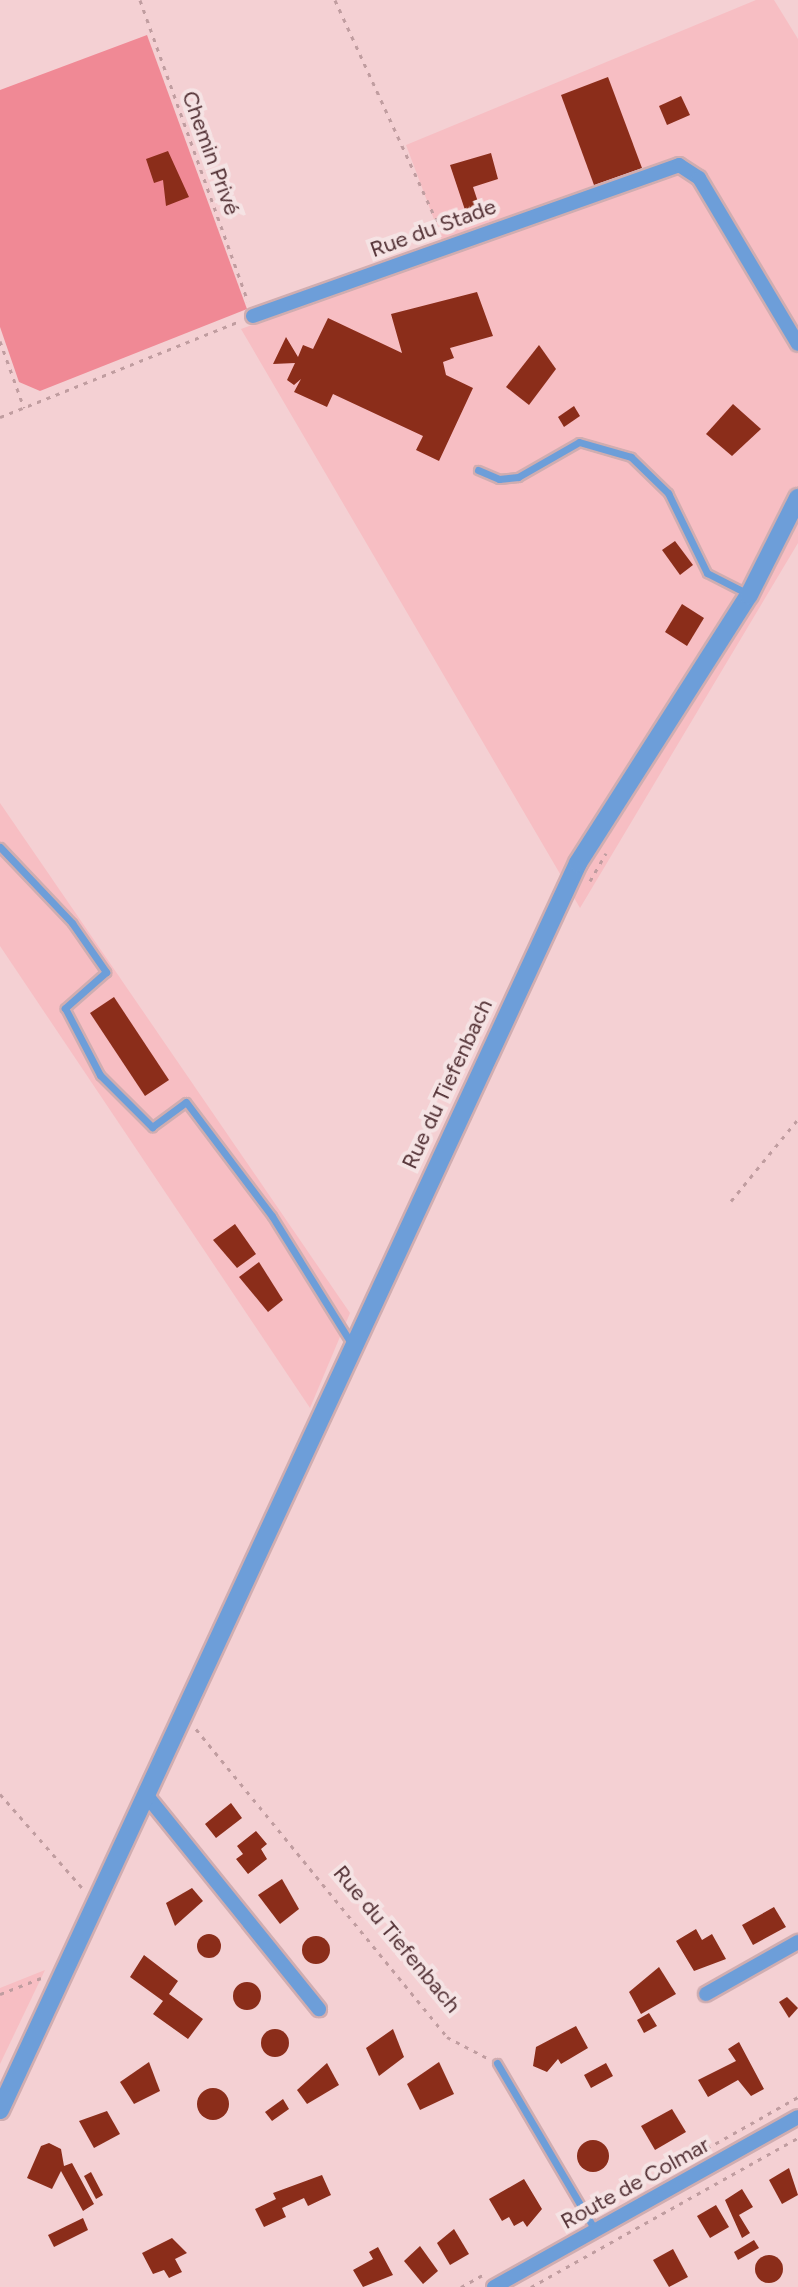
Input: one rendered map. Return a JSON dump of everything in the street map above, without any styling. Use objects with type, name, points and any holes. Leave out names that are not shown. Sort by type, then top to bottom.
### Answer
[{"type":"street","name":"Rue du Stade","points":[[253,316],[679,165],[699,178],[798,344]]},
{"type":"street","name":"Rue du Tiefenbach","points":[[0,2110],[147,1796],[351,1343],[578,863],[749,595],[798,498]]},
{"type":"street","points":[[147,1796],[319,2009]]},
{"type":"street","points":[[706,1994],[798,1942]]},
{"type":"street","name":"Route de Colmar","points":[[494,2287],[798,2117]]},
{"type":"lane","points":[[478,470],[499,479],[518,477],[579,442],[631,457],[668,493],[707,573],[749,595]]},
{"type":"lane","points":[[0,847],[72,923],[106,972],[65,1008],[100,1075],[152,1127],[186,1102],[272,1216],[351,1343]]},
{"type":"lane","points":[[497,2063],[595,2230]]},
{"type":"path","name":"Chemin Privé","points":[[140,0],[253,316]]},
{"type":"path","points":[[335,0],[448,245]]},
{"type":"path","points":[[0,417],[253,316]]},
{"type":"path","points":[[0,341],[24,408]]},
{"type":"path","points":[[731,1201],[798,1119]]},
{"type":"path","name":"Rue du Tiefenbach","points":[[184,1714],[447,2037],[497,2063]]},
{"type":"path","points":[[0,1794],[96,1905]]},
{"type":"path","points":[[0,1994],[65,1969]]},
{"type":"path","points":[[531,2287],[798,2138]]},
{"type":"shaded area","points":[[756,0],[774,0],[798,39],[798,543],[580,908],[241,329],[447,254],[406,145]]},
{"type":"shaded area","points":[[147,35],[247,309],[40,391],[19,382],[0,327],[0,90]]},
{"type":"shaded area","points":[[0,803],[350,1313],[310,1408],[0,946]]},
{"type":"shaded area","points":[[45,1970],[0,2064],[0,1988]]},
{"type":"building","points":[[608,77],[642,168],[594,185],[561,95]]},
{"type":"building","points":[[681,96],[690,115],[667,125],[659,106]]},
{"type":"building","points":[[168,151],[189,197],[166,206],[163,180],[154,183],[146,159]]},
{"type":"building","points":[[491,153],[498,179],[473,187],[479,205],[465,210],[450,165]]},
{"type":"building","points":[[477,292],[493,336],[450,348],[454,358],[443,362],[446,375],[473,388],[439,461],[416,450],[423,436],[333,394],[327,407],[294,392],[301,379],[294,385],[287,380],[295,363],[273,364],[286,337],[298,357],[303,345],[313,349],[328,318],[402,353],[391,314]]},
{"type":"building","points":[[539,345],[556,369],[529,405],[506,387]]},
{"type":"building","points":[[733,404],[761,429],[732,456],[706,434]]},
{"type":"building","points":[[574,406],[580,416],[564,427],[558,417]]},
{"type":"building","points":[[675,541],[693,565],[680,575],[662,550]]},
{"type":"building","points":[[682,604],[704,618],[687,646],[665,632]]},
{"type":"building","points":[[114,997],[169,1080],[145,1096],[90,1013]]},
{"type":"building","points":[[235,1224],[256,1254],[237,1268],[213,1240]]},
{"type":"building","points":[[259,1262],[283,1300],[268,1312],[239,1277]]},
{"type":"building","points":[[231,1803],[242,1818],[216,1838],[205,1824]]},
{"type":"building","points":[[256,1831],[267,1844],[261,1849],[267,1859],[248,1874],[236,1859],[243,1854],[237,1846]]},
{"type":"building","points":[[282,1879],[299,1909],[280,1924],[258,1895]]},
{"type":"building","points":[[192,1888],[203,1901],[175,1926],[166,1903]]},
{"type":"building","points":[[774,1907],[786,1927],[753,1945],[742,1925]]},
{"type":"building","points":[[696,1929],[702,1940],[712,1934],[726,1959],[694,1971],[676,1941]]},
{"type":"building","points":[[209,1934],[218,1937],[221,1946],[218,1955],[209,1958],[200,1955],[197,1946],[200,1937]]},
{"type":"building","points":[[316,1936],[326,1940],[330,1950],[326,1960],[316,1964],[306,1960],[302,1950],[306,1940]]},
{"type":"building","points":[[144,1955],[178,1981],[169,1994],[203,2019],[188,2039],[153,2014],[163,2001],[130,1977]]},
{"type":"building","points":[[659,1967],[676,1994],[641,2014],[629,1992]]},
{"type":"building","points":[[247,1982],[257,1986],[261,1996],[257,2006],[247,2010],[237,2006],[233,1996],[237,1986]]},
{"type":"building","points":[[787,1997],[798,2008],[789,2018],[779,2002]]},
{"type":"building","points":[[649,2013],[657,2026],[644,2033],[637,2020]]},
{"type":"building","points":[[576,2026],[588,2048],[561,2064],[558,2059],[547,2072],[533,2066],[536,2047]]},
{"type":"building","points":[[275,2029],[285,2033],[289,2043],[285,2053],[275,2057],[265,2053],[261,2043],[265,2033]]},
{"type":"building","points":[[393,2029],[404,2057],[379,2076],[366,2048]]},
{"type":"building","points":[[739,2042],[764,2089],[751,2096],[738,2080],[708,2097],[698,2080],[736,2061],[728,2049]]},
{"type":"building","points":[[149,2062],[160,2091],[134,2104],[120,2082]]},
{"type":"building","points":[[439,2062],[454,2094],[420,2110],[407,2084]]},
{"type":"building","points":[[327,2063],[339,2085],[307,2104],[297,2090]]},
{"type":"building","points":[[606,2063],[613,2076],[591,2088],[584,2075]]},
{"type":"building","points":[[213,2088],[224,2093],[229,2104],[224,2115],[213,2120],[202,2115],[197,2104],[202,2093]]},
{"type":"building","points":[[283,2099],[289,2109],[272,2121],[265,2112]]},
{"type":"building","points":[[672,2109],[686,2132],[655,2150],[641,2126]]},
{"type":"building","points":[[107,2111],[120,2134],[94,2148],[79,2121]]},
{"type":"building","points":[[593,2140],[605,2144],[609,2156],[605,2168],[593,2172],[581,2168],[577,2156],[581,2144]]},
{"type":"building","points":[[49,2143],[61,2149],[64,2166],[72,2163],[94,2204],[83,2211],[61,2171],[52,2189],[27,2178],[41,2146]]},
{"type":"building","points":[[789,2168],[798,2195],[782,2204],[769,2180]]},
{"type":"building","points":[[91,2172],[103,2195],[96,2199],[84,2176]]},
{"type":"building","points":[[322,2175],[331,2195],[308,2206],[304,2198],[282,2208],[286,2217],[264,2227],[255,2209],[276,2199],[273,2193]]},
{"type":"building","points":[[524,2179],[542,2209],[527,2227],[523,2221],[514,2226],[509,2217],[502,2221],[489,2199]]},
{"type":"building","points":[[742,2189],[753,2207],[739,2215],[750,2233],[742,2238],[725,2200]]},
{"type":"building","points":[[716,2205],[729,2227],[710,2238],[697,2216]]},
{"type":"building","points":[[83,2218],[88,2230],[54,2247],[48,2235]]},
{"type":"building","points":[[454,2229],[469,2254],[450,2265],[437,2243]]},
{"type":"building","points":[[172,2238],[187,2253],[175,2259],[182,2272],[169,2278],[164,2270],[153,2274],[142,2253]]},
{"type":"building","points":[[754,2240],[759,2248],[738,2260],[734,2252]]},
{"type":"building","points":[[420,2246],[438,2271],[423,2284],[404,2261]]},
{"type":"building","points":[[378,2247],[393,2275],[363,2287],[353,2270],[373,2259],[369,2252]]},
{"type":"building","points":[[673,2249],[688,2277],[669,2287],[653,2260]]},
{"type":"building","points":[[769,2255],[779,2259],[783,2269],[779,2279],[769,2283],[759,2279],[755,2269],[759,2259]]}]
